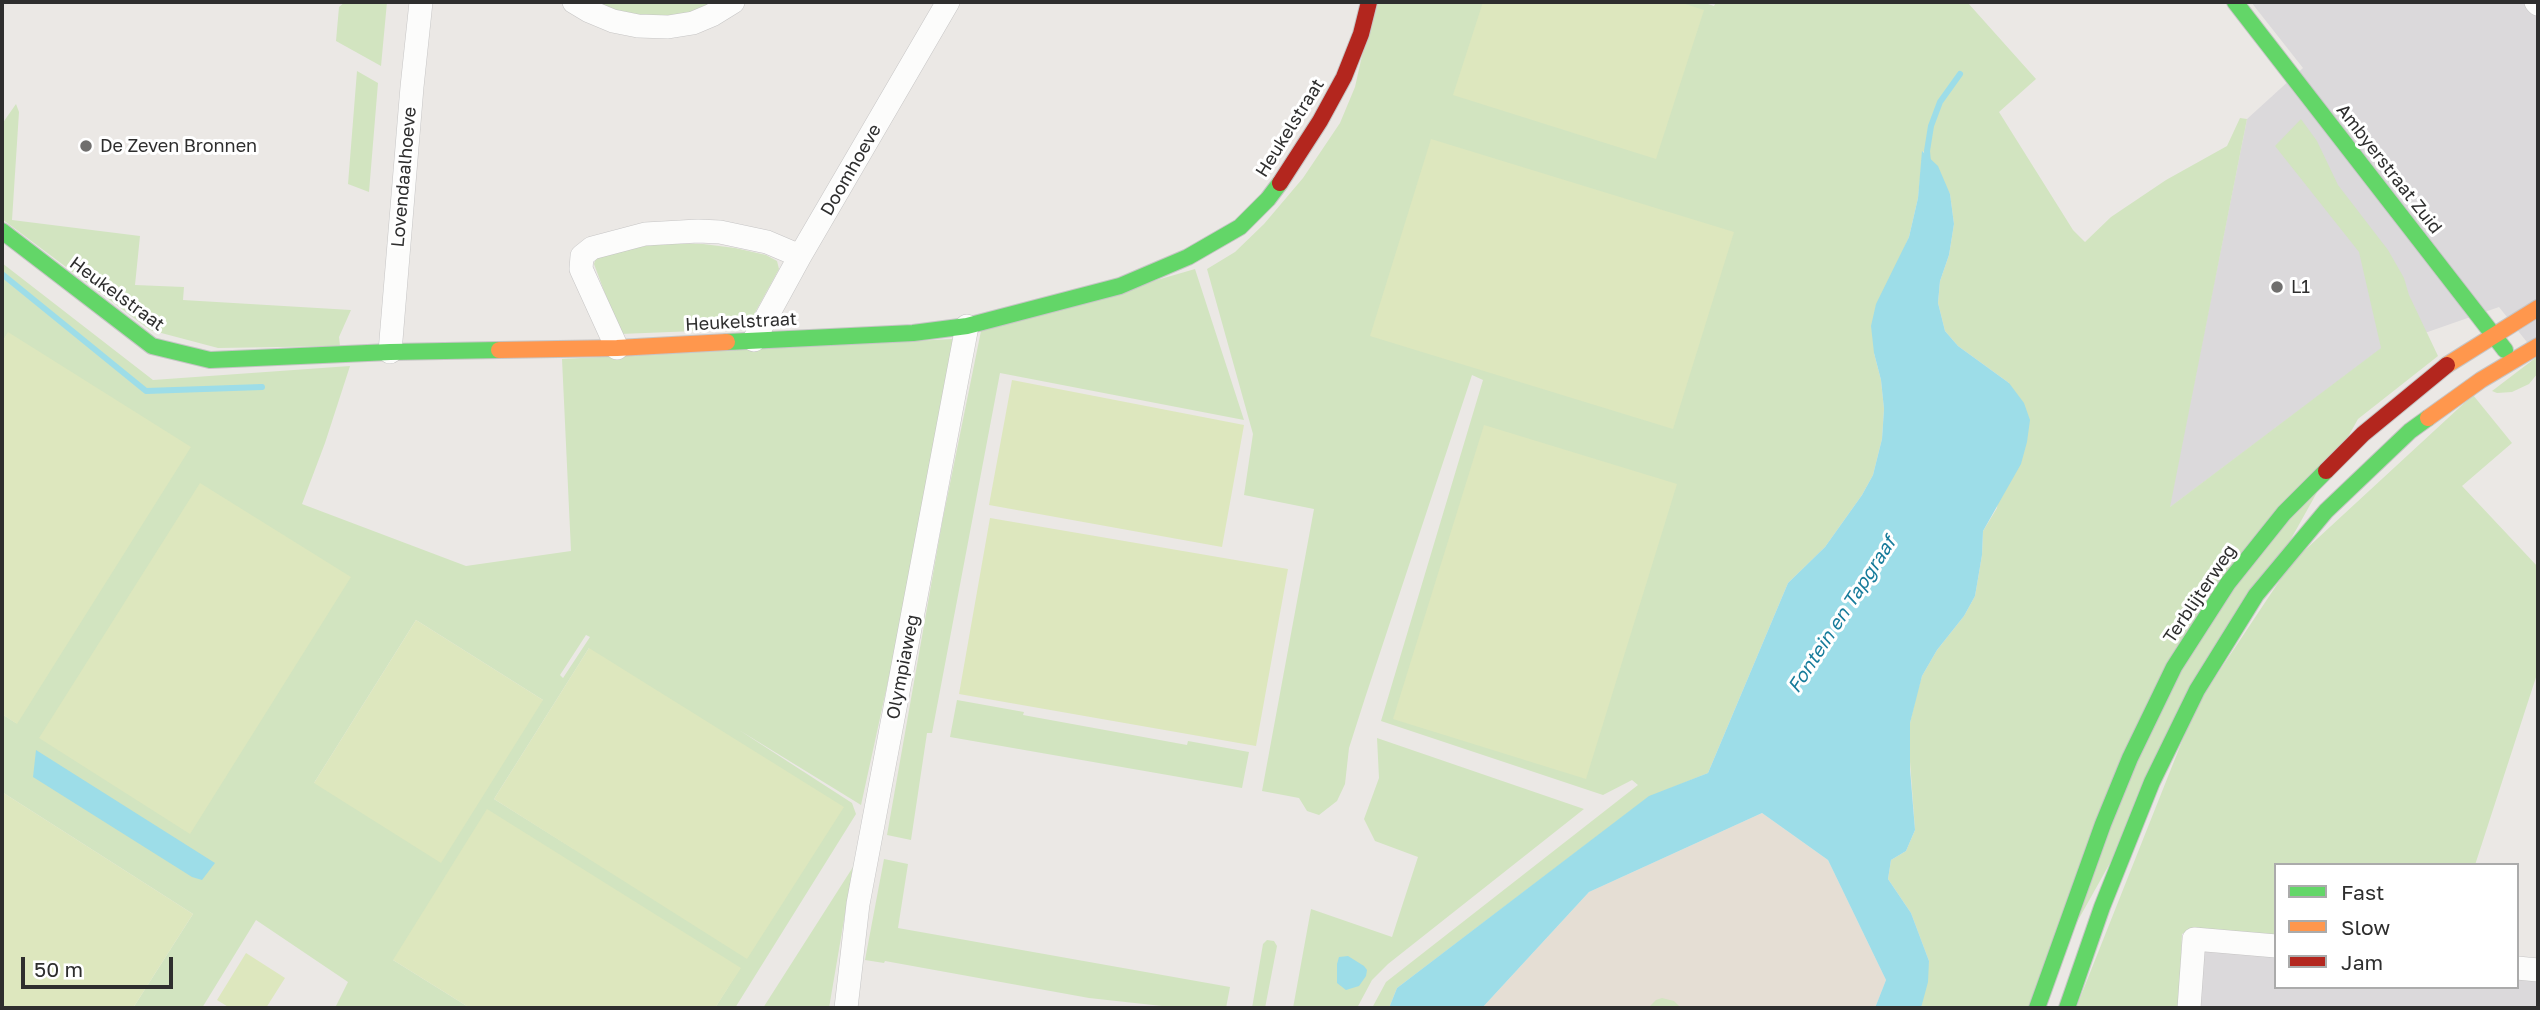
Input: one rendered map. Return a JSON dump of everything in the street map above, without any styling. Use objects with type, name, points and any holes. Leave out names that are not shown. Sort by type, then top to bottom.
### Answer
[{"type":"street","name":"Lovendaalhoeve","points":[[390,352],[421,2]]},
{"type":"street","points":[[574,2],[613,21],[638,26],[668,27],[692,23],[733,2]]},
{"type":"street","name":"Doomhoeve","points":[[754,340],[948,2]]},
{"type":"street","name":"Heukelstraat","points":[[2,232],[152,346],[209,360],[390,352],[617,348],[913,332],[967,326],[1120,286],[1220,240],[1255,214],[1292,166],[1344,77],[1361,34],[1369,2]]},
{"type":"street","name":"Ambyerstraat Zuid","points":[[2235,2],[2513,360]]},
{"type":"street","points":[[617,348],[581,269],[582,256],[592,248],[645,234],[698,231],[720,232],[768,242],[800,256]]},
{"type":"street","name":"Terblijterweg","points":[[2038,1008],[2073,906],[2130,758],[2174,667],[2198,626],[2258,543],[2335,459],[2398,403],[2452,361],[2538,308]]},
{"type":"street","name":"Olympiaweg","points":[[846,1008],[858,904],[967,326]]},
{"type":"street","points":[[2067,1008],[2102,907],[2152,782],[2197,690],[2256,595],[2326,511],[2382,456],[2435,411],[2538,346]]},
{"type":"street","points":[[2189,1008],[2194,939],[2274,946]]},
{"type":"street","points":[[2519,968],[2538,970]]},
{"type":"shaded area","points":[[2251,2],[2538,2],[2538,356],[2499,307],[2382,348],[2169,508],[2247,119],[2303,68]]},
{"type":"shaded area","points":[[1762,813],[1828,860],[1886,980],[1875,1008],[1482,1008],[1589,892]]},
{"type":"shaded area","points":[[2201,945],[2274,952],[2274,989],[2519,989],[2519,974],[2538,976],[2538,1008],[2196,1008]]},
{"type":"green space","points":[[345,2],[387,2],[381,66],[336,41],[339,7]]},
{"type":"green space","points":[[587,2],[722,2],[677,20],[635,19]]},
{"type":"green space","points":[[1374,2],[1702,2],[1714,6],[1716,2],[1968,3],[2036,79],[1999,112],[2073,230],[2085,242],[2111,217],[2166,180],[2227,146],[2240,118],[2247,119],[2170,507],[2381,348],[2359,252],[2275,146],[2301,119],[2317,141],[2338,185],[2388,250],[2404,278],[2409,295],[2438,356],[2358,419],[2029,1008],[1921,1008],[1929,961],[1911,913],[1888,879],[1891,860],[1906,851],[1915,830],[1909,748],[1910,723],[1916,696],[1922,676],[1937,650],[1964,616],[1975,596],[1983,531],[1997,508],[2009,383],[1958,346],[1945,331],[1938,303],[1940,281],[1949,255],[1954,224],[1950,194],[1923,151],[1918,198],[1909,237],[1894,271],[1874,353],[1881,380],[1884,409],[1882,439],[1873,475],[1825,547],[1788,583],[1708,773],[1649,797],[1397,988],[1389,1008],[1372,1008],[1386,982],[1638,785],[1632,780],[1603,795],[1381,721],[1483,380],[1472,375],[1349,748],[1345,784],[1337,801],[1319,815],[1307,811],[1299,798],[1262,791],[1314,509],[1244,495],[1253,434],[1207,269],[1235,252],[1264,224],[1303,178],[1340,123],[1355,87]]},
{"type":"green space","points":[[1483,2],[1679,2],[1704,10],[1656,159],[1453,95]]},
{"type":"green space","points":[[357,71],[378,83],[369,192],[348,184]]},
{"type":"green space","points":[[16,104],[19,112],[12,220],[140,236],[135,285],[184,287],[183,300],[351,310],[339,337],[340,346],[218,348],[150,330],[2,219],[2,124]]},
{"type":"green space","points":[[1431,139],[1734,232],[1673,429],[1370,336]]},
{"type":"green space","points":[[667,243],[735,248],[766,255],[777,261],[779,269],[746,329],[620,334],[594,264],[596,258],[624,249]]},
{"type":"green space","points":[[2,263],[153,380],[350,366],[302,504],[466,566],[571,551],[562,359],[953,339],[920,535],[861,805],[739,730],[852,803],[856,814],[735,1008],[715,1008],[740,968],[393,960],[470,1008],[335,1008],[348,982],[256,920],[202,1008],[133,1008],[193,914],[2,792],[2,714],[16,723],[8,333],[2,342]],"holes":[[[416,620],[543,700],[314,783]],[[586,635],[590,637],[563,678],[560,675]],[[589,648],[574,849],[494,799]]]},
{"type":"green space","points":[[1195,269],[1244,420],[1000,373],[932,733],[927,733],[911,840],[887,835],[942,523],[981,331]]},
{"type":"green space","points":[[8,332],[191,447],[17,724],[2,714],[2,342]]},
{"type":"green space","points":[[2538,356],[2538,373],[2529,384],[2512,392],[2492,391]]},
{"type":"green space","points":[[1012,380],[1244,425],[1222,547],[989,505]]},
{"type":"green space","points":[[2473,395],[2512,443],[2462,486],[2538,567],[2538,671],[2476,863],[2274,863],[2274,936],[2188,931],[2182,934],[2179,1008],[2076,1008],[2196,706],[2292,562]]},
{"type":"green space","points":[[1484,425],[1677,484],[1586,779],[1393,719]]},
{"type":"green space","points":[[200,483],[351,577],[190,834],[39,738]]},
{"type":"green space","points":[[990,518],[1288,569],[1256,746],[959,694]]},
{"type":"green space","points":[[416,620],[543,700],[441,863],[314,783]]},
{"type":"green space","points":[[589,648],[844,807],[747,959],[494,799]]},
{"type":"green space","points":[[957,700],[1187,745],[1188,741],[1249,752],[1242,788],[950,737]]},
{"type":"green space","points":[[1377,738],[1584,809],[1388,964],[1372,980],[1357,1008],[1293,1008],[1311,909],[1392,937],[1418,857],[1375,841],[1364,819],[1379,778]]},
{"type":"green space","points":[[2,792],[193,914],[133,1008],[2,1008]]},
{"type":"green space","points":[[487,809],[741,968],[715,1008],[470,1008],[393,960]]},
{"type":"green space","points":[[884,859],[908,864],[898,928],[1230,987],[1226,1008],[1163,1008],[1089,998],[885,961],[865,960]]},
{"type":"green space","points":[[853,867],[829,1008],[763,1008]]},
{"type":"green space","points":[[1267,940],[1274,941],[1277,946],[1265,1008],[1252,1008],[1263,944]]},
{"type":"green space","points":[[246,953],[285,978],[266,1008],[230,1008],[217,1000]]},
{"type":"green space","points":[[1662,998],[1674,1001],[1681,1008],[1648,1008]]},
{"type":"water","points":[[1922,151],[1938,166],[1950,194],[1954,224],[1949,255],[1940,281],[1938,303],[1945,331],[1958,346],[2009,383],[2024,403],[2030,420],[2021,464],[1983,531],[1975,596],[1922,676],[1910,723],[1910,769],[1915,830],[1906,851],[1891,860],[1888,879],[1911,913],[1929,961],[1928,982],[1921,1008],[1875,1008],[1886,980],[1828,860],[1762,813],[1589,892],[1482,1008],[1389,1008],[1397,988],[1649,796],[1708,773],[1788,583],[1825,547],[1873,475],[1882,439],[1884,409],[1871,326],[1876,304],[1909,237],[1918,198]]},
{"type":"water","points":[[36,750],[215,863],[202,880],[192,877],[33,777]]},
{"type":"water","points":[[1348,956],[1367,970],[1359,986],[1346,990],[1337,983],[1337,964],[1339,957]]},
{"type":"waterway","name":"Fontein en Tapgraaf","points":[[1928,162],[1931,126],[1940,102],[1960,74]]},
{"type":"waterway","points":[[2,274],[146,391],[262,387]]},
{"type":"traffic: fast","points":[[2235,2],[2505,350]]},
{"type":"traffic: fast","points":[[727,342],[913,333],[967,326],[1120,286],[1188,257],[1240,227],[1280,183]]},
{"type":"traffic: fast","points":[[2,231],[152,346],[210,360],[499,350]]},
{"type":"traffic: fast","points":[[2067,1008],[2102,907],[2152,782],[2197,690],[2256,595],[2326,511],[2410,431],[2428,418]]},
{"type":"traffic: fast","points":[[2037,1008],[2103,824],[2130,758],[2174,667],[2228,583],[2284,513],[2326,471]]},
{"type":"traffic: slow","points":[[2447,365],[2538,308]]},
{"type":"traffic: slow","points":[[499,350],[617,348],[727,342]]},
{"type":"traffic: slow","points":[[2428,418],[2481,380],[2538,346]]},
{"type":"traffic: jam","points":[[1280,183],[1320,121],[1344,77],[1361,34],[1369,2]]},
{"type":"traffic: jam","points":[[2326,471],[2363,434],[2447,365]]},
{"type":"place","name":"De Zeven Bronnen","points":[[86,146]]},
{"type":"place","name":"L1","points":[[2277,287]]}]
